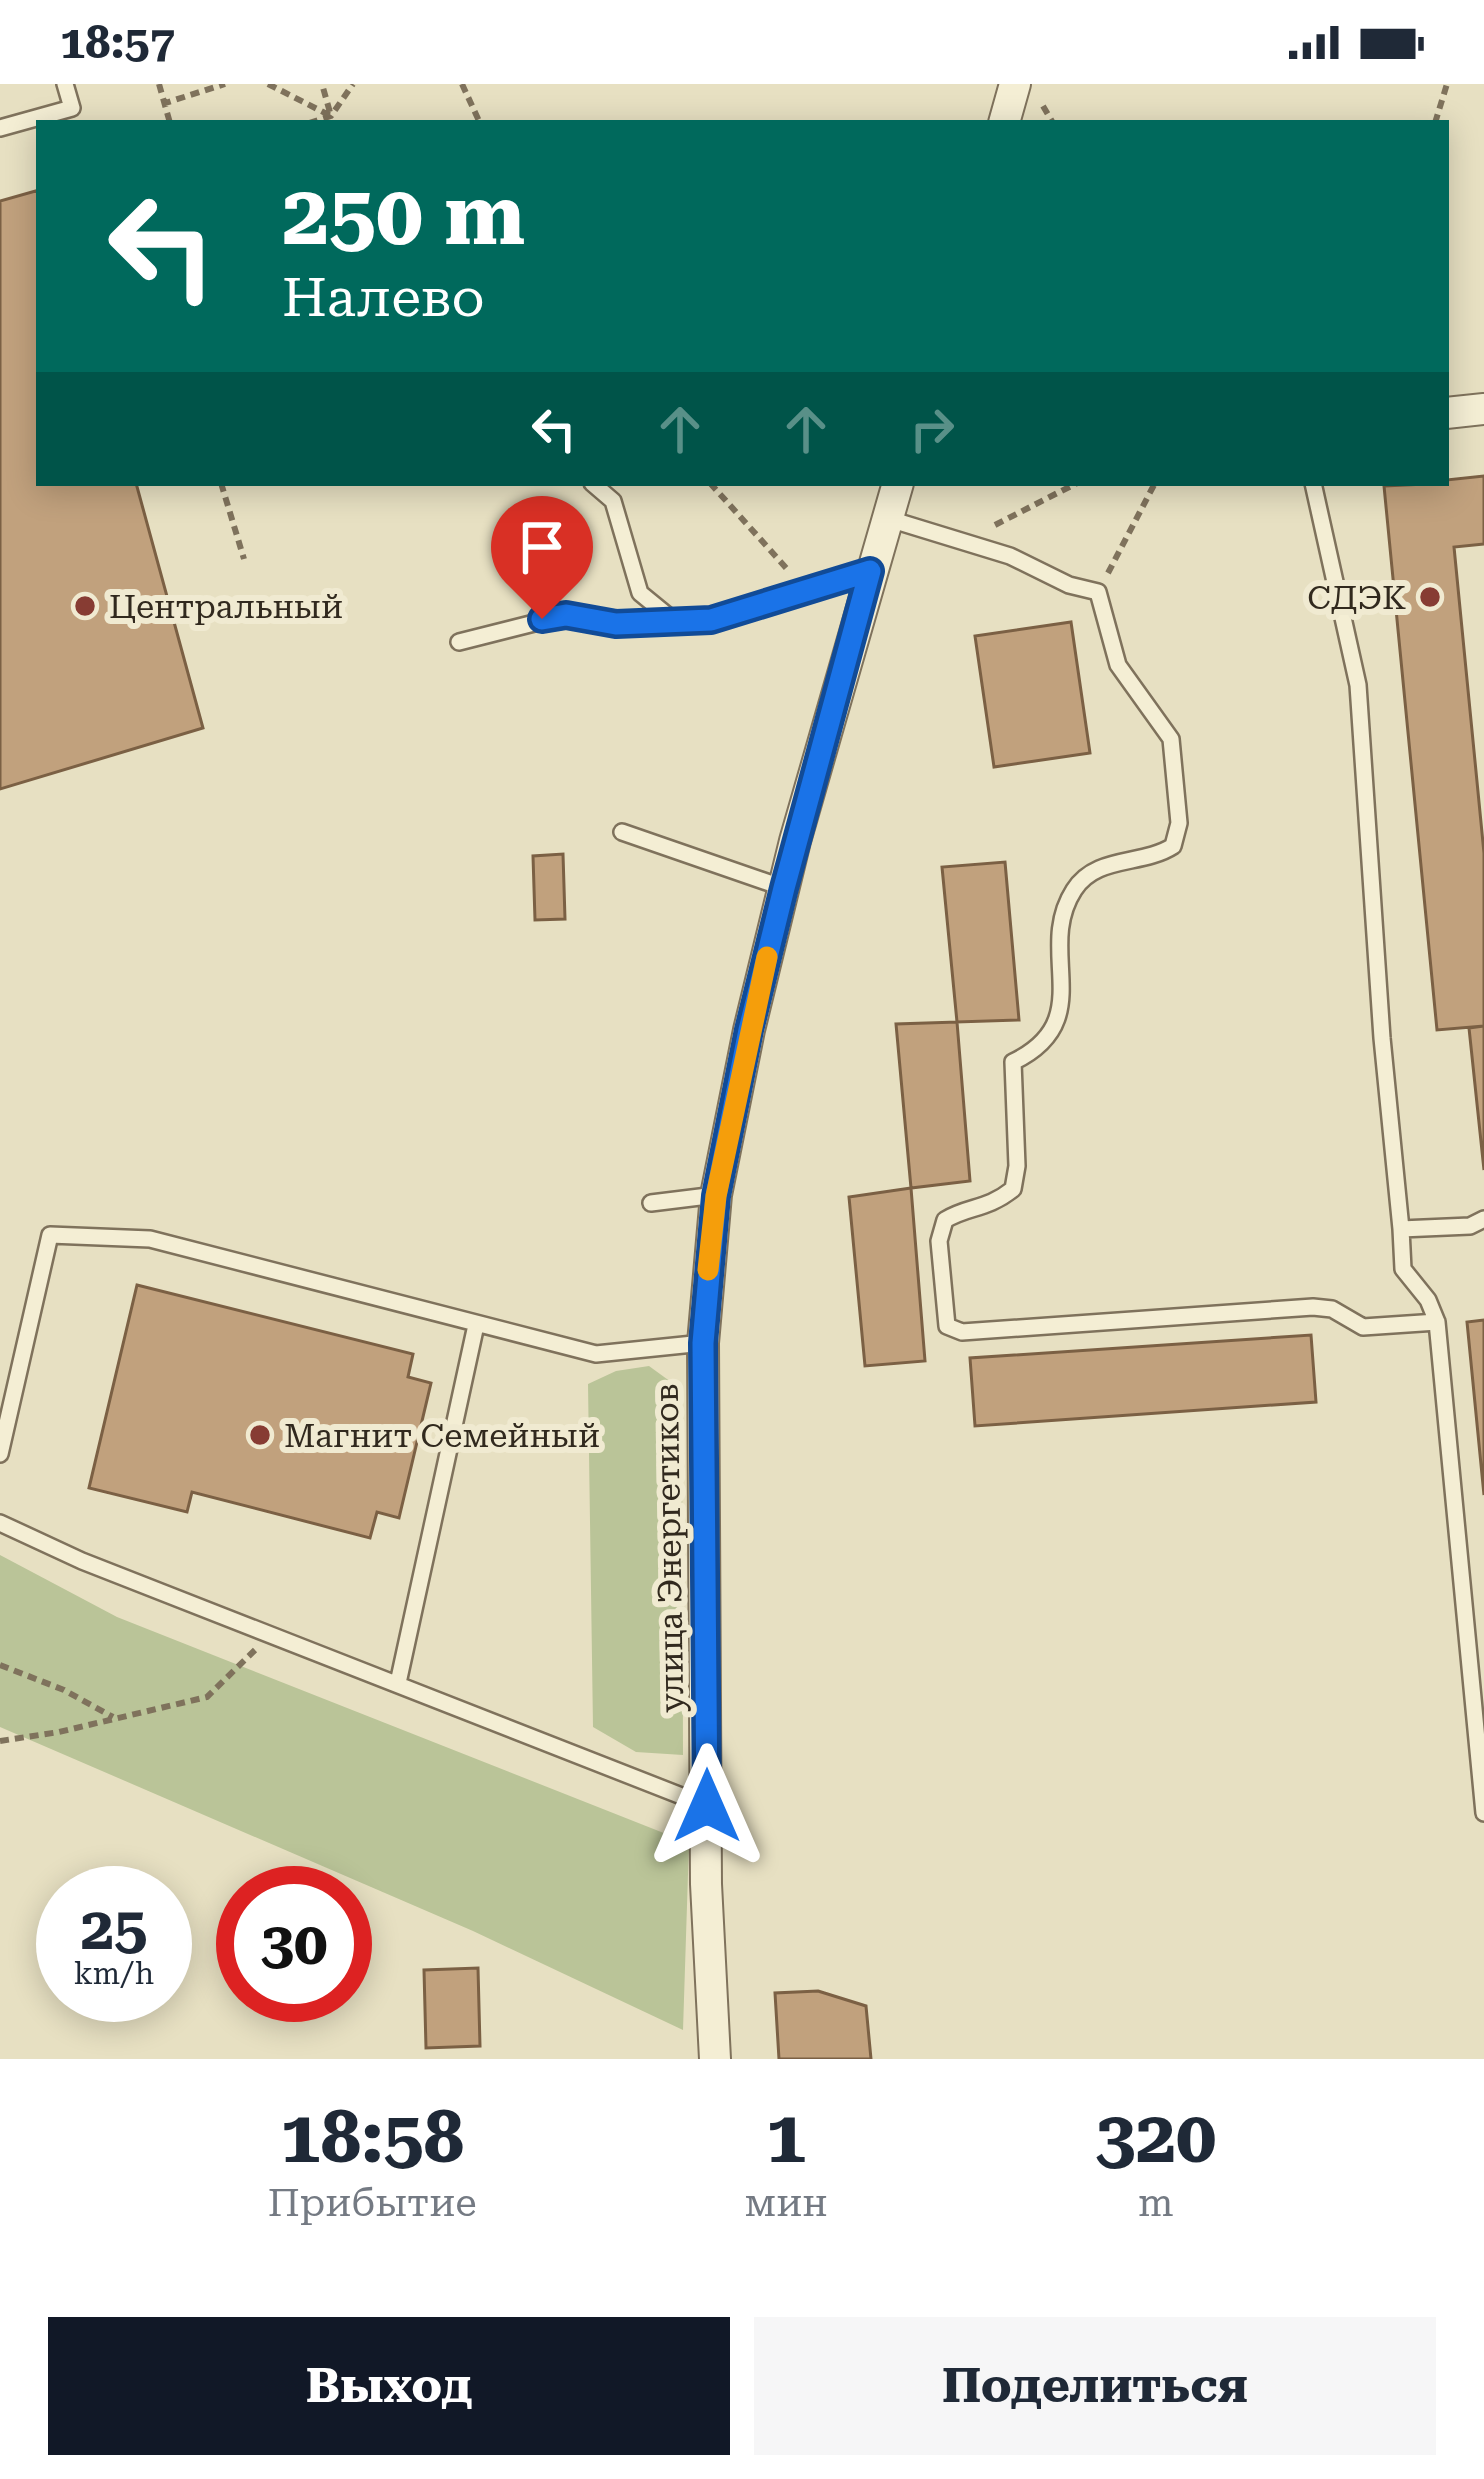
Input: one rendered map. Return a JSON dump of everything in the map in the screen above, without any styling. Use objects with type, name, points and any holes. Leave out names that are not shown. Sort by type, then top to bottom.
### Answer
[{"type":"street","points":[[1005,120],[1016,84]]},
{"type":"street","points":[[1449,413],[1484,410]]},
{"type":"street","name":"улица Энергетиков","points":[[715,2059],[706,1884],[703,1343],[716,1196],[784,888],[897,486]]},
{"type":"lane","points":[[0,128],[71,108],[65,84]]},
{"type":"lane","points":[[596,486],[613,501],[640,593],[673,620]]},
{"type":"lane","points":[[1314,486],[1358,685],[1402,1269],[1428,1300],[1437,1322],[1484,1813]]},
{"type":"lane","points":[[886,518],[1010,556],[1069,585],[1098,592],[1118,665],[1171,740],[1179,823],[1173,846],[1157,856],[1110,863],[1074,889],[1060,941],[1062,1004],[1057,1023],[1030,1054],[1012,1062],[1017,1166],[1013,1189],[983,1209],[958,1212],[945,1220],[939,1241],[947,1326],[962,1332],[1313,1307],[1332,1309],[1363,1327],[1437,1322]]},
{"type":"lane","points":[[459,642],[566,615],[616,624],[711,620],[870,571]]},
{"type":"lane","points":[[622,832],[784,888]]},
{"type":"lane","points":[[651,1203],[716,1196]]},
{"type":"lane","points":[[1401,1229],[1470,1226],[1484,1219]]},
{"type":"lane","points":[[0,1454],[50,1235],[150,1239],[596,1354],[703,1343]]},
{"type":"lane","points":[[398,1683],[476,1325]]},
{"type":"lane","points":[[0,1523],[82,1561],[707,1806]]},
{"type":"path","points":[[159,84],[169,120]]},
{"type":"path","points":[[162,104],[225,84]]},
{"type":"path","points":[[268,84],[331,116]]},
{"type":"path","points":[[322,84],[331,116]]},
{"type":"path","points":[[318,120],[331,116],[353,84]]},
{"type":"path","points":[[462,84],[479,120]]},
{"type":"path","points":[[1436,120],[1447,84]]},
{"type":"path","points":[[1042,105],[1051,120]]},
{"type":"path","points":[[222,486],[244,559]]},
{"type":"path","points":[[713,486],[790,572],[790,595]]},
{"type":"path","points":[[959,540],[1071,486]]},
{"type":"path","points":[[1098,592],[1152,486]]},
{"type":"path","points":[[0,1741],[207,1696],[257,1648]]},
{"type":"path","points":[[0,1665],[64,1690],[116,1718]]},
{"type":"green space","points":[[649,1366],[682,1390],[683,1755],[636,1752],[593,1727],[588,1384],[616,1371]]},
{"type":"green space","points":[[0,1555],[117,1617],[689,1843],[683,2030],[372,1887],[372,1866],[322,1866],[0,1727]]},
{"type":"building","name":"Центральный","points":[[36,191],[36,486],[137,486],[203,728],[0,789],[0,201]]},
{"type":"building","points":[[1484,476],[1484,544],[1454,547],[1484,853],[1484,1026],[1437,1030],[1384,486],[1449,486],[1449,480]]},
{"type":"building","points":[[1071,622],[1090,753],[994,767],[975,636]]},
{"type":"building","points":[[563,854],[565,919],[535,920],[533,856]]},
{"type":"building","points":[[1005,862],[1019,1020],[957,1022],[942,867]]},
{"type":"building","points":[[957,1022],[970,1181],[911,1188],[896,1024]]},
{"type":"building","points":[[1484,1026],[1484,1170],[1469,1028]]},
{"type":"building","points":[[911,1188],[925,1361],[865,1366],[849,1197]]},
{"type":"building","name":"Магнит Семейный","points":[[137,1285],[413,1354],[408,1377],[431,1383],[399,1518],[377,1512],[370,1538],[192,1492],[187,1512],[89,1488]]},
{"type":"building","points":[[1484,1320],[1484,1495],[1467,1322]]},
{"type":"building","points":[[1311,1335],[1316,1402],[975,1426],[970,1358]]},
{"type":"building","points":[[478,1968],[480,2046],[426,2048],[424,1970]]},
{"type":"building","points":[[818,1991],[866,2006],[871,2059],[779,2059],[775,1993]]},
{"type":"slow traffic","points":[[708,1270],[716,1196],[767,957]]},
{"type":"place","name":"СДЭК","points":[[1430,597]]},
{"type":"place","name":"Центральный","points":[[85,606]]},
{"type":"place","name":"Магнит Семейный","points":[[260,1435]]},
{"type":"route","points":[[542,619],[566,615],[616,624],[711,620],[870,571],[795,841],[749,1030],[716,1196],[703,1343],[707,1806]]}]
